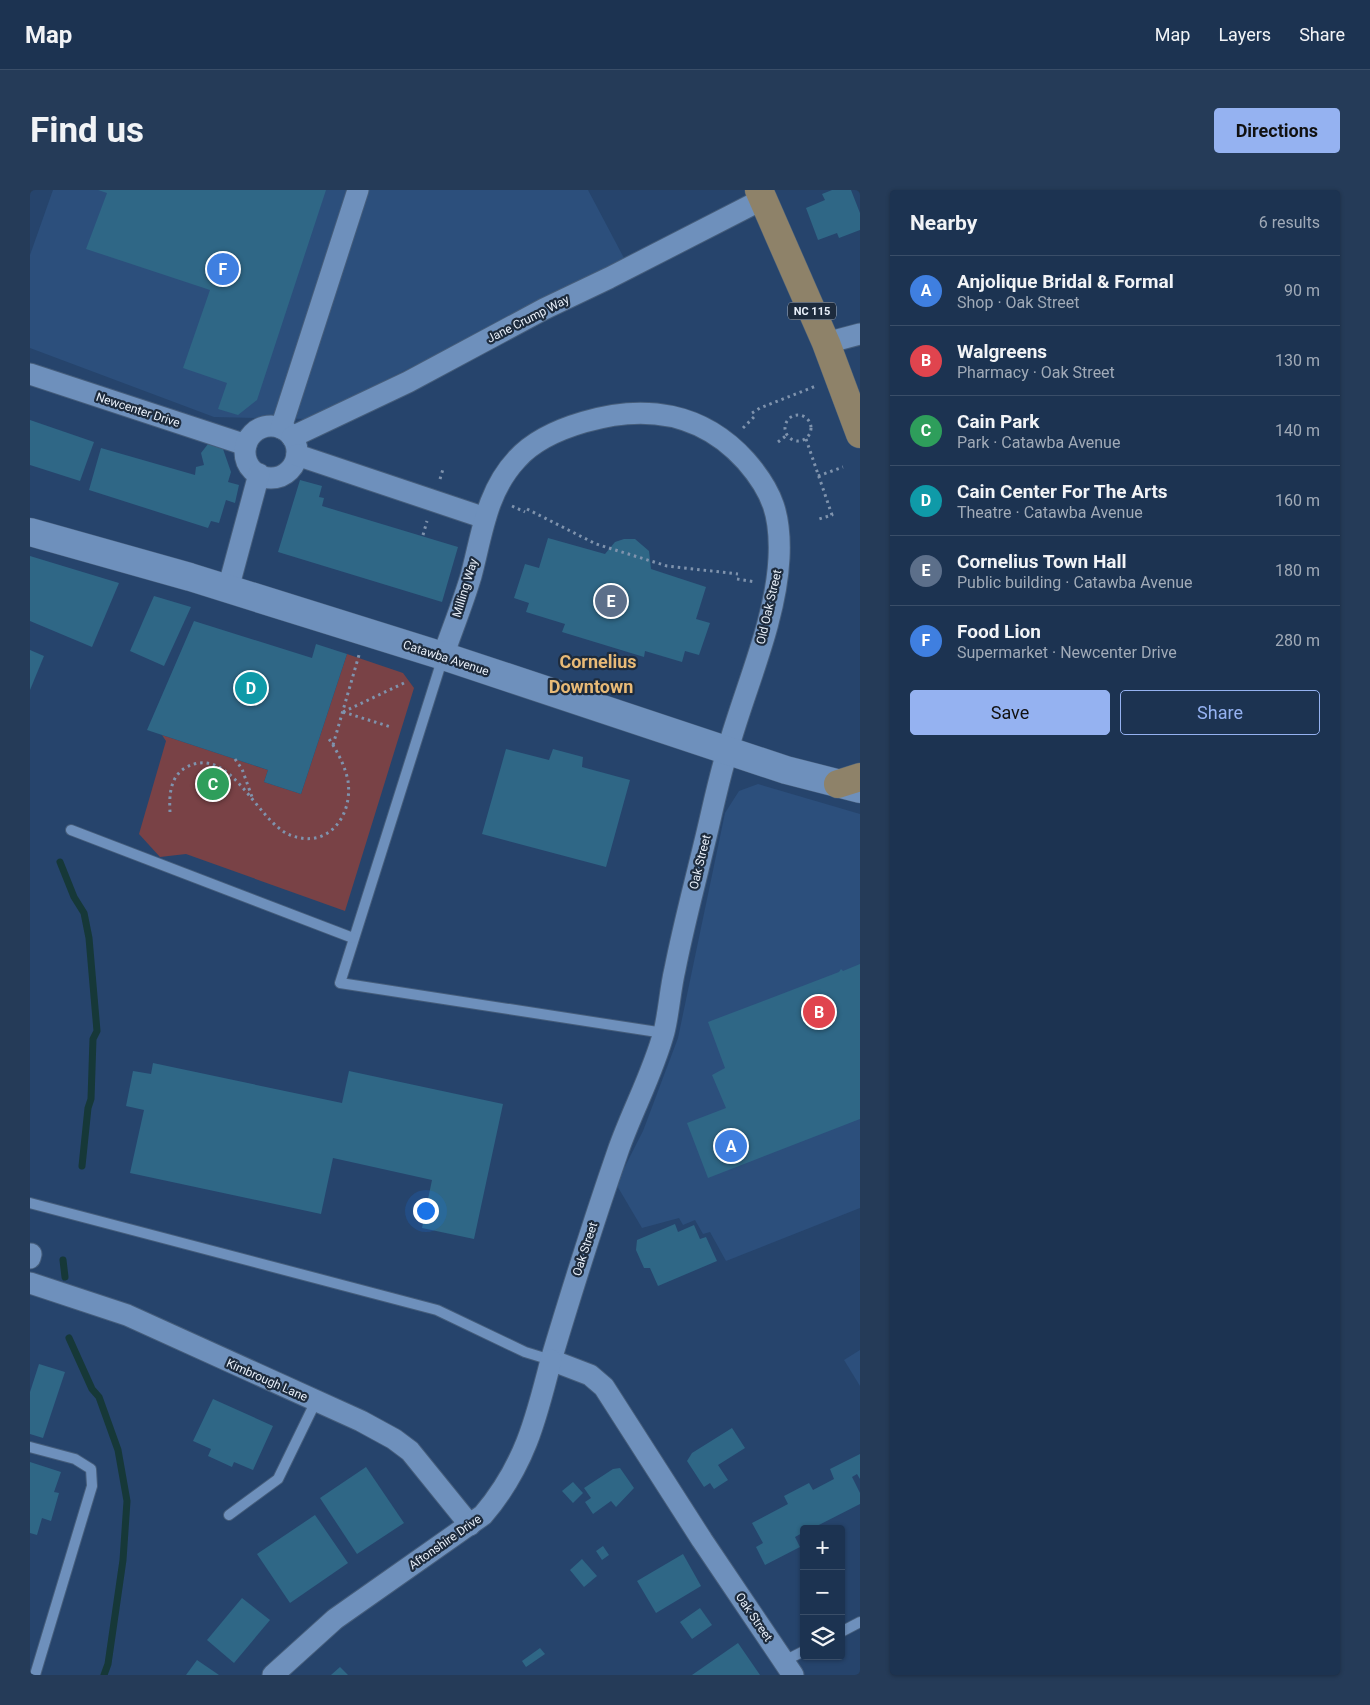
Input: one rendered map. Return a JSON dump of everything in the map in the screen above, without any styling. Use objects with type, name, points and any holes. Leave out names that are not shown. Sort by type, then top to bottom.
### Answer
[{"type":"main road","name":"NC 115","points":[[761,194],[826,344],[860,434]]},
{"type":"main road","name":"Catawba Avenue","points":[[30,532],[228,589],[443,656],[786,770],[853,783]]},
{"type":"street","points":[[358,190],[290,440],[485,518]]},
{"type":"street","name":"Jane Crump Way","points":[[290,440],[408,382],[544,309],[609,278],[761,194]]},
{"type":"street","points":[[826,344],[860,334]]},
{"type":"street","name":"Newcenter Drive","points":[[30,374],[246,445]]},
{"type":"street","name":"Old Oak Street","points":[[485,518],[501,477],[519,456],[538,441],[572,425],[606,416],[640,413],[674,416],[702,426],[729,443],[769,490],[776,511],[779,558],[776,585],[756,663],[727,750]]},
{"type":"street","name":"Jane Crump Way","points":[[246,445],[256,431],[273,426],[290,440],[295,463],[283,474],[275,477],[259,474]]},
{"type":"street","points":[[228,589],[259,474],[248,462],[246,445]]},
{"type":"street","name":"Milling Way","points":[[443,656],[470,577],[485,518]]},
{"type":"street","name":"Oak Street","points":[[727,750],[674,971],[664,1032],[619,1147],[581,1258],[551,1360],[590,1375],[604,1387],[702,1540],[788,1668]]},
{"type":"street","name":"Kimbrough Lane","points":[[30,1283],[127,1315],[361,1421],[394,1439],[410,1451],[470,1526]]},
{"type":"street","name":"Aftonshire Drive","points":[[273,1675],[335,1619],[470,1526],[483,1515],[502,1493],[516,1470],[537,1416],[551,1360]]},
{"type":"lane","points":[[443,656],[390,832],[353,938],[340,983],[664,1032]]},
{"type":"lane","points":[[72,830],[353,938]]},
{"type":"lane","points":[[30,1203],[437,1310],[525,1352],[551,1360]]},
{"type":"lane","points":[[229,1515],[278,1479],[316,1402]]},
{"type":"lane","points":[[30,1447],[75,1459],[90,1469],[92,1486],[34,1675]]},
{"type":"lane","points":[[845,1630],[860,1622]]},
{"type":"lane","points":[[788,1668],[800,1655]]},
{"type":"path","points":[[752,413],[760,408],[819,385]]},
{"type":"path","points":[[806,439],[798,441],[787,435],[785,427],[788,420],[800,416],[808,419],[811,428],[806,439],[832,515],[816,520]]},
{"type":"path","points":[[778,442],[787,435]]},
{"type":"path","points":[[818,476],[843,467]]},
{"type":"path","points":[[527,509],[596,544],[666,566],[738,574]]},
{"type":"path","points":[[333,745],[360,654]]},
{"type":"path","points":[[343,712],[404,683]]},
{"type":"path","points":[[343,712],[391,726]]},
{"type":"path","points":[[170,812],[169,796],[173,781],[182,770],[190,765],[202,763],[222,768],[233,777],[268,818],[288,834],[302,838],[314,838],[331,832],[344,817],[349,793],[343,765],[327,736]]},
{"type":"path","points":[[235,759],[242,769],[253,800]]},
{"type":"shaded area","points":[[53,190],[588,190],[625,260],[308,419],[214,417],[30,348],[30,255]]},
{"type":"shaded area","points":[[347,654],[403,673],[414,688],[345,911],[186,854],[160,857],[139,834],[166,741],[162,735],[268,770],[264,782],[301,794]]},
{"type":"shaded area","points":[[758,784],[860,814],[860,1208],[726,1261],[710,1232],[703,1234],[695,1220],[683,1225],[679,1218],[642,1228],[616,1184],[643,1131],[678,1038],[725,813],[739,791]]},
{"type":"shaded area","points":[[860,1350],[860,1386],[844,1360]]},
{"type":"building","points":[[98,190],[326,190],[257,400],[238,415],[218,409],[227,383],[183,368],[210,290],[86,249],[107,193]]},
{"type":"building","points":[[832,190],[851,190],[860,213],[860,230],[839,238],[837,233],[818,240],[806,208],[825,200],[822,194]]},
{"type":"building","points":[[30,420],[94,442],[80,481],[30,465]]},
{"type":"building","points":[[208,444],[223,449],[231,472],[228,482],[239,485],[235,503],[226,500],[219,523],[211,521],[208,528],[89,490],[101,448],[195,475],[196,467],[204,465],[201,453]]},
{"type":"building","points":[[300,480],[322,486],[319,497],[324,498],[322,506],[458,547],[442,602],[278,552]]},
{"type":"building","points":[[548,538],[605,554],[615,542],[624,539],[635,539],[649,551],[651,569],[706,587],[696,619],[710,623],[699,655],[685,651],[682,662],[645,651],[644,657],[562,632],[565,624],[526,612],[529,603],[514,598],[525,564],[539,568]]},
{"type":"building","points":[[30,556],[119,583],[92,647],[30,621]]},
{"type":"building","points":[[154,596],[191,607],[164,666],[130,651]]},
{"type":"building","points":[[194,621],[312,658],[316,644],[347,654],[301,794],[264,782],[268,770],[147,730]]},
{"type":"building","points":[[30,650],[44,656],[30,690]]},
{"type":"building","points":[[506,749],[549,760],[553,749],[583,757],[582,767],[630,780],[606,867],[482,834]]},
{"type":"building","points":[[860,964],[860,1119],[708,1178],[687,1123],[726,1108],[712,1075],[725,1068],[708,1022],[839,972],[841,969],[843,971]]},
{"type":"building","points":[[153,1063],[342,1103],[349,1071],[503,1104],[474,1239],[422,1228],[432,1180],[333,1158],[321,1214],[130,1173],[144,1110],[126,1106],[133,1071],[151,1074]]},
{"type":"building","points":[[675,1224],[678,1232],[694,1225],[700,1239],[706,1237],[717,1261],[658,1286],[650,1268],[644,1268],[636,1250],[637,1240]]},
{"type":"building","points":[[39,1364],[65,1372],[43,1438],[30,1434],[30,1392]]},
{"type":"building","points":[[213,1399],[273,1426],[253,1470],[234,1462],[232,1467],[208,1456],[211,1449],[193,1441]]},
{"type":"building","points":[[732,1428],[745,1448],[718,1465],[728,1480],[714,1489],[710,1483],[704,1487],[687,1461],[692,1453]]},
{"type":"building","points":[[860,1454],[860,1479],[857,1474],[852,1477],[860,1493],[860,1504],[819,1525],[800,1525],[800,1534],[795,1537],[800,1547],[765,1565],[756,1547],[763,1543],[752,1523],[788,1504],[784,1496],[809,1483],[813,1490],[834,1479],[830,1469]]},
{"type":"building","points":[[30,1462],[61,1472],[54,1492],[59,1493],[51,1521],[42,1518],[37,1535],[30,1533]]},
{"type":"building","points":[[366,1467],[404,1523],[357,1554],[320,1498]]},
{"type":"building","points":[[620,1468],[634,1488],[616,1507],[611,1501],[593,1514],[585,1502],[591,1498],[584,1488],[613,1469]]},
{"type":"building","points":[[573,1482],[583,1493],[573,1503],[562,1491]]},
{"type":"building","points":[[315,1515],[348,1563],[290,1603],[257,1554]]},
{"type":"building","points":[[603,1546],[609,1555],[602,1560],[596,1551]]},
{"type":"building","points":[[683,1554],[701,1586],[656,1613],[637,1581]]},
{"type":"building","points":[[582,1559],[597,1576],[584,1587],[570,1570]]},
{"type":"building","points":[[242,1598],[270,1620],[234,1663],[207,1640]]},
{"type":"building","points":[[700,1608],[712,1625],[692,1639],[680,1622]]},
{"type":"building","points":[[738,1643],[760,1675],[692,1675]]},
{"type":"building","points":[[540,1648],[545,1654],[526,1667],[522,1661]]},
{"type":"building","points":[[197,1660],[219,1675],[186,1675]]},
{"type":"building","points":[[340,1667],[348,1675],[331,1675]]},
{"type":"waterway","points":[[60,862],[74,897],[84,913],[89,938],[97,1031],[93,1039],[91,1099],[88,1108],[82,1166]]},
{"type":"waterway","points":[[63,1260],[65,1277]]},
{"type":"waterway","points":[[69,1338],[92,1389],[99,1397],[118,1450],[127,1501],[123,1560],[108,1664],[104,1675]]},
{"type":"place","name":"Food Lion","points":[[223,269]]},
{"type":"place","name":"Cornelius Town Hall","points":[[611,601]]},
{"type":"place","name":"Cain Center For The Arts","points":[[251,688]]},
{"type":"place","name":"Cain Park","points":[[213,784]]},
{"type":"place","name":"Walgreens","points":[[819,1012]]},
{"type":"place","name":"Anjolique Bridal & Formal","points":[[731,1146]]},
{"type":"district","name":"Cornelius","points":[[598,661]]},
{"type":"district","name":"Downtown","points":[[591,686]]}]
